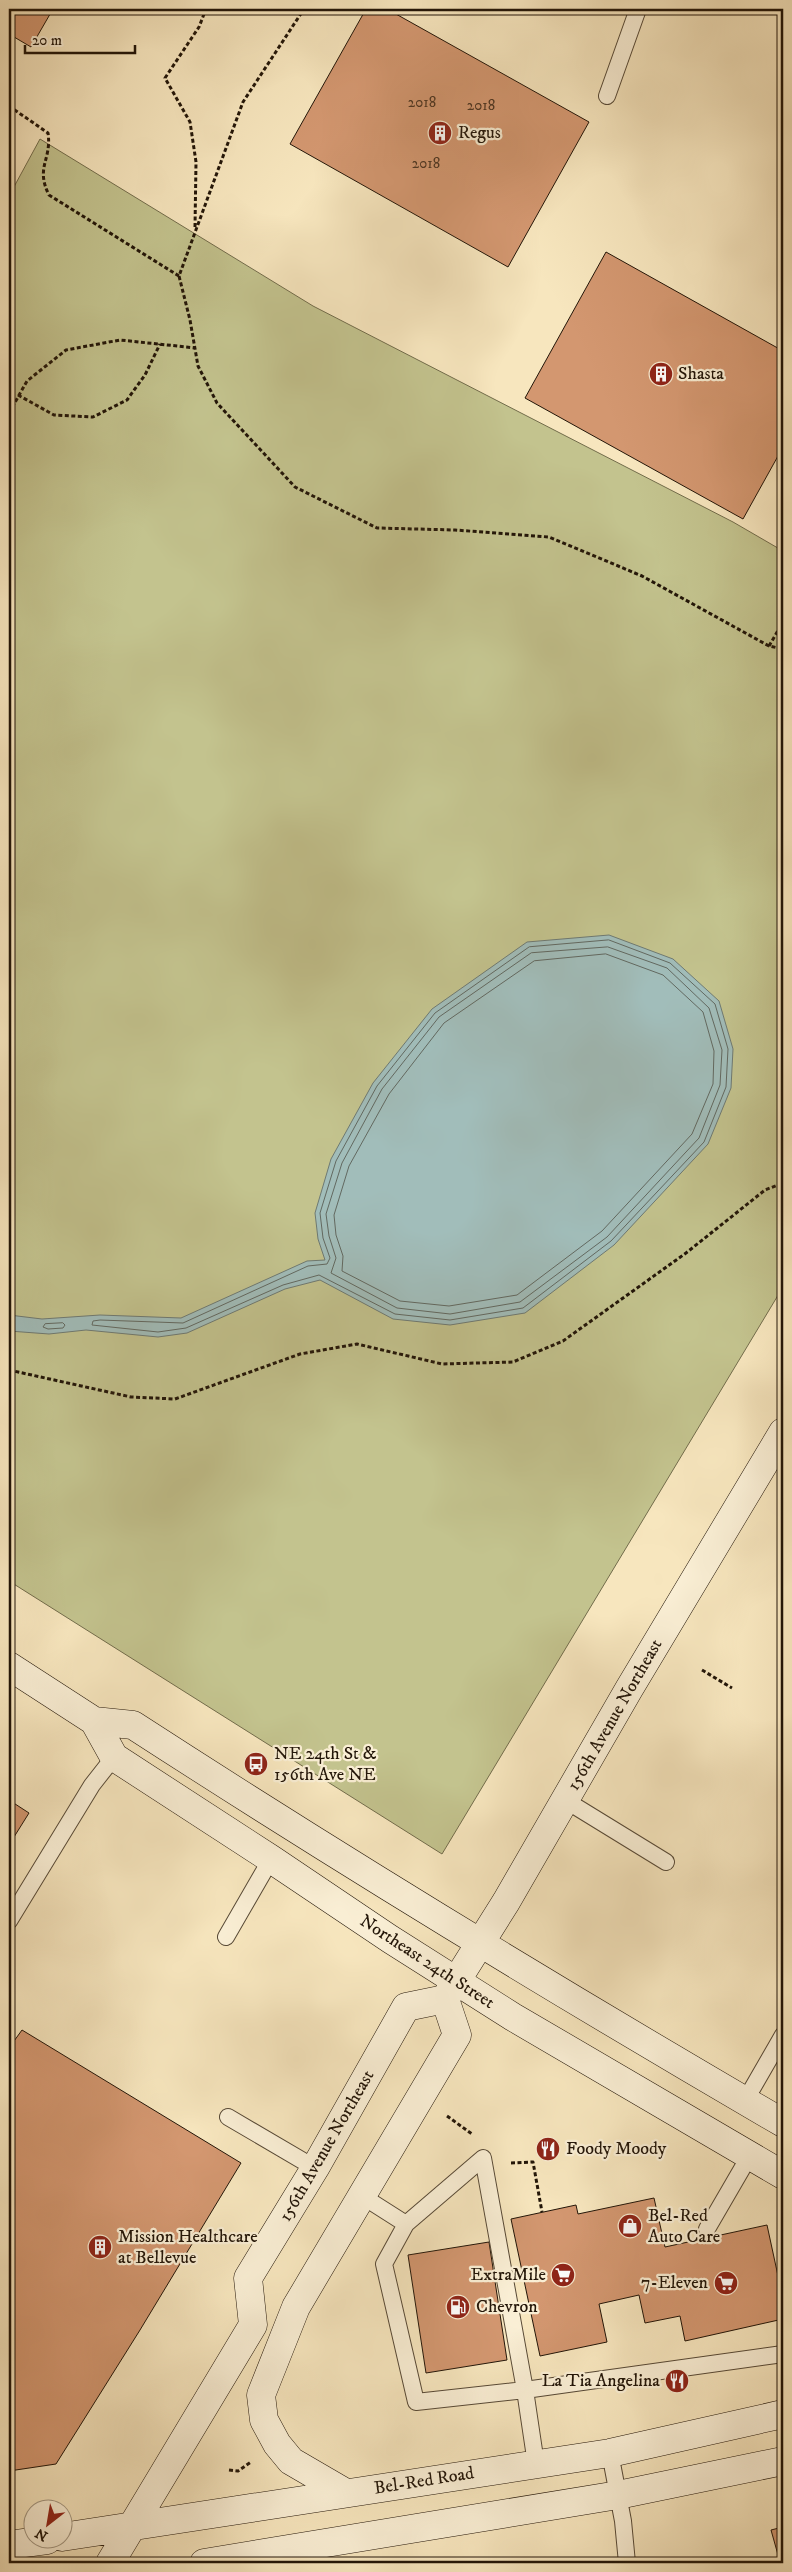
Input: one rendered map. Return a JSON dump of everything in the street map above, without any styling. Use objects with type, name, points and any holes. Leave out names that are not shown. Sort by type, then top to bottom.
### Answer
[{"type":"main road","name":"156th Avenue Northeast","points":[[253,2325],[248,2278],[316,2168],[406,2007],[451,1990],[783,1432]]},
{"type":"main road","name":"Northeast 24th Street","points":[[9,1666],[94,1721],[133,1725],[248,1800],[480,1943],[783,2123]]},
{"type":"main road","name":"Northeast 24th Street","points":[[94,1721],[114,1757],[271,1859],[451,1990],[783,2175]]},
{"type":"main road","points":[[346,2493],[291,2461],[277,2444],[264,2420],[261,2395],[296,2307],[457,2035],[451,1990]]},
{"type":"main road","points":[[110,2563],[253,2325],[296,2307]]},
{"type":"main road","name":"Bel-Red Road","points":[[72,2536],[610,2454],[783,2414]]},
{"type":"main road","points":[[204,2563],[618,2495],[783,2461]]},
{"type":"main road","points":[[9,2545],[22,2543]]},
{"type":"lane","points":[[607,96],[638,9]]},
{"type":"lane","points":[[9,1921],[92,1785],[114,1757]]},
{"type":"lane","points":[[565,1800],[666,1862]]},
{"type":"lane","points":[[226,1938],[271,1859]]},
{"type":"lane","points":[[745,2101],[783,2035]]},
{"type":"lane","points":[[228,2117],[316,2168]]},
{"type":"lane","points":[[707,2229],[750,2155]]},
{"type":"lane","points":[[536,2464],[525,2390],[483,2158],[406,2224],[384,2264],[416,2402],[525,2390],[783,2354]]},
{"type":"lane","points":[[362,2196],[406,2224]]},
{"type":"lane","points":[[610,2454],[618,2495],[627,2563]]},
{"type":"path","points":[[194,231],[196,162],[190,122],[165,78],[199,28],[206,9]]},
{"type":"path","points":[[307,9],[302,12],[243,102],[179,276],[196,348],[198,366],[217,403],[294,487],[377,528],[455,530],[549,537],[642,576],[769,646],[783,649]]},
{"type":"path","points":[[9,106],[48,133],[50,147],[42,171],[43,183],[49,195],[179,276]]},
{"type":"path","points":[[9,413],[26,381],[66,350],[120,340],[196,348]]},
{"type":"path","points":[[18,394],[54,415],[93,417],[126,400],[145,375],[160,344]]},
{"type":"path","points":[[769,646],[783,622]]},
{"type":"path","points":[[9,1370],[131,1397],[176,1399],[300,1354],[357,1344],[442,1364],[513,1362],[563,1341],[648,1281],[765,1190],[783,1183]]},
{"type":"path","points":[[702,1670],[732,1688]]},
{"type":"path","points":[[229,2470],[238,2471],[257,2459]]},
{"type":"green space","points":[[40,139],[313,306],[733,522],[783,551],[783,1287],[442,1854],[9,1581],[9,196]]},
{"type":"water","points":[[609,935],[673,959],[719,1001],[733,1049],[731,1088],[708,1144],[614,1245],[525,1313],[450,1325],[393,1319],[320,1280],[285,1289],[187,1333],[158,1337],[86,1330],[49,1334],[9,1331],[9,1315],[42,1319],[100,1315],[181,1318],[307,1261],[325,1260],[318,1239],[315,1213],[331,1159],[373,1083],[432,1009],[527,942]]},
{"type":"building","points":[[9,9],[53,9],[31,47],[9,34]]},
{"type":"building","name":"Regus","points":[[366,9],[387,9],[589,122],[508,267],[290,144]]},
{"type":"building","name":"Shasta","points":[[606,252],[783,351],[783,447],[743,519],[525,398]]},
{"type":"building","points":[[9,1800],[29,1813],[9,1845]]},
{"type":"building","name":"Mission Healthcare at Bellevue","points":[[22,2030],[241,2163],[56,2464],[9,2471],[9,2048]]},
{"type":"building","points":[[654,2198],[665,2247],[767,2225],[783,2299],[783,2319],[685,2341],[680,2316],[645,2323],[639,2295],[599,2304],[607,2342],[540,2356],[511,2219],[576,2205],[578,2214]]},
{"type":"building","name":"Chevron","points":[[489,2242],[507,2360],[426,2373],[408,2255]]},
{"type":"building","points":[[783,2527],[783,2563],[777,2563],[780,2562],[771,2530]]},
{"type":"place","name":"Regus","points":[[440,133]]},
{"type":"place","name":"Shasta","points":[[661,374]]},
{"type":"place","name":"NE 24th St & 156th Ave NE","points":[[256,1764]]},
{"type":"place","name":"Foody Moody","points":[[548,2149]]},
{"type":"place","name":"Bel-Red Auto Care","points":[[630,2226]]},
{"type":"place","name":"Mission Healthcare at Bellevue","points":[[100,2247]]},
{"type":"place","name":"ExtraMile","points":[[563,2275]]},
{"type":"place","name":"7-Eleven","points":[[726,2283]]},
{"type":"place","name":"Chevron","points":[[458,2307]]},
{"type":"place","name":"La Tia Angelina","points":[[677,2381]]}]
